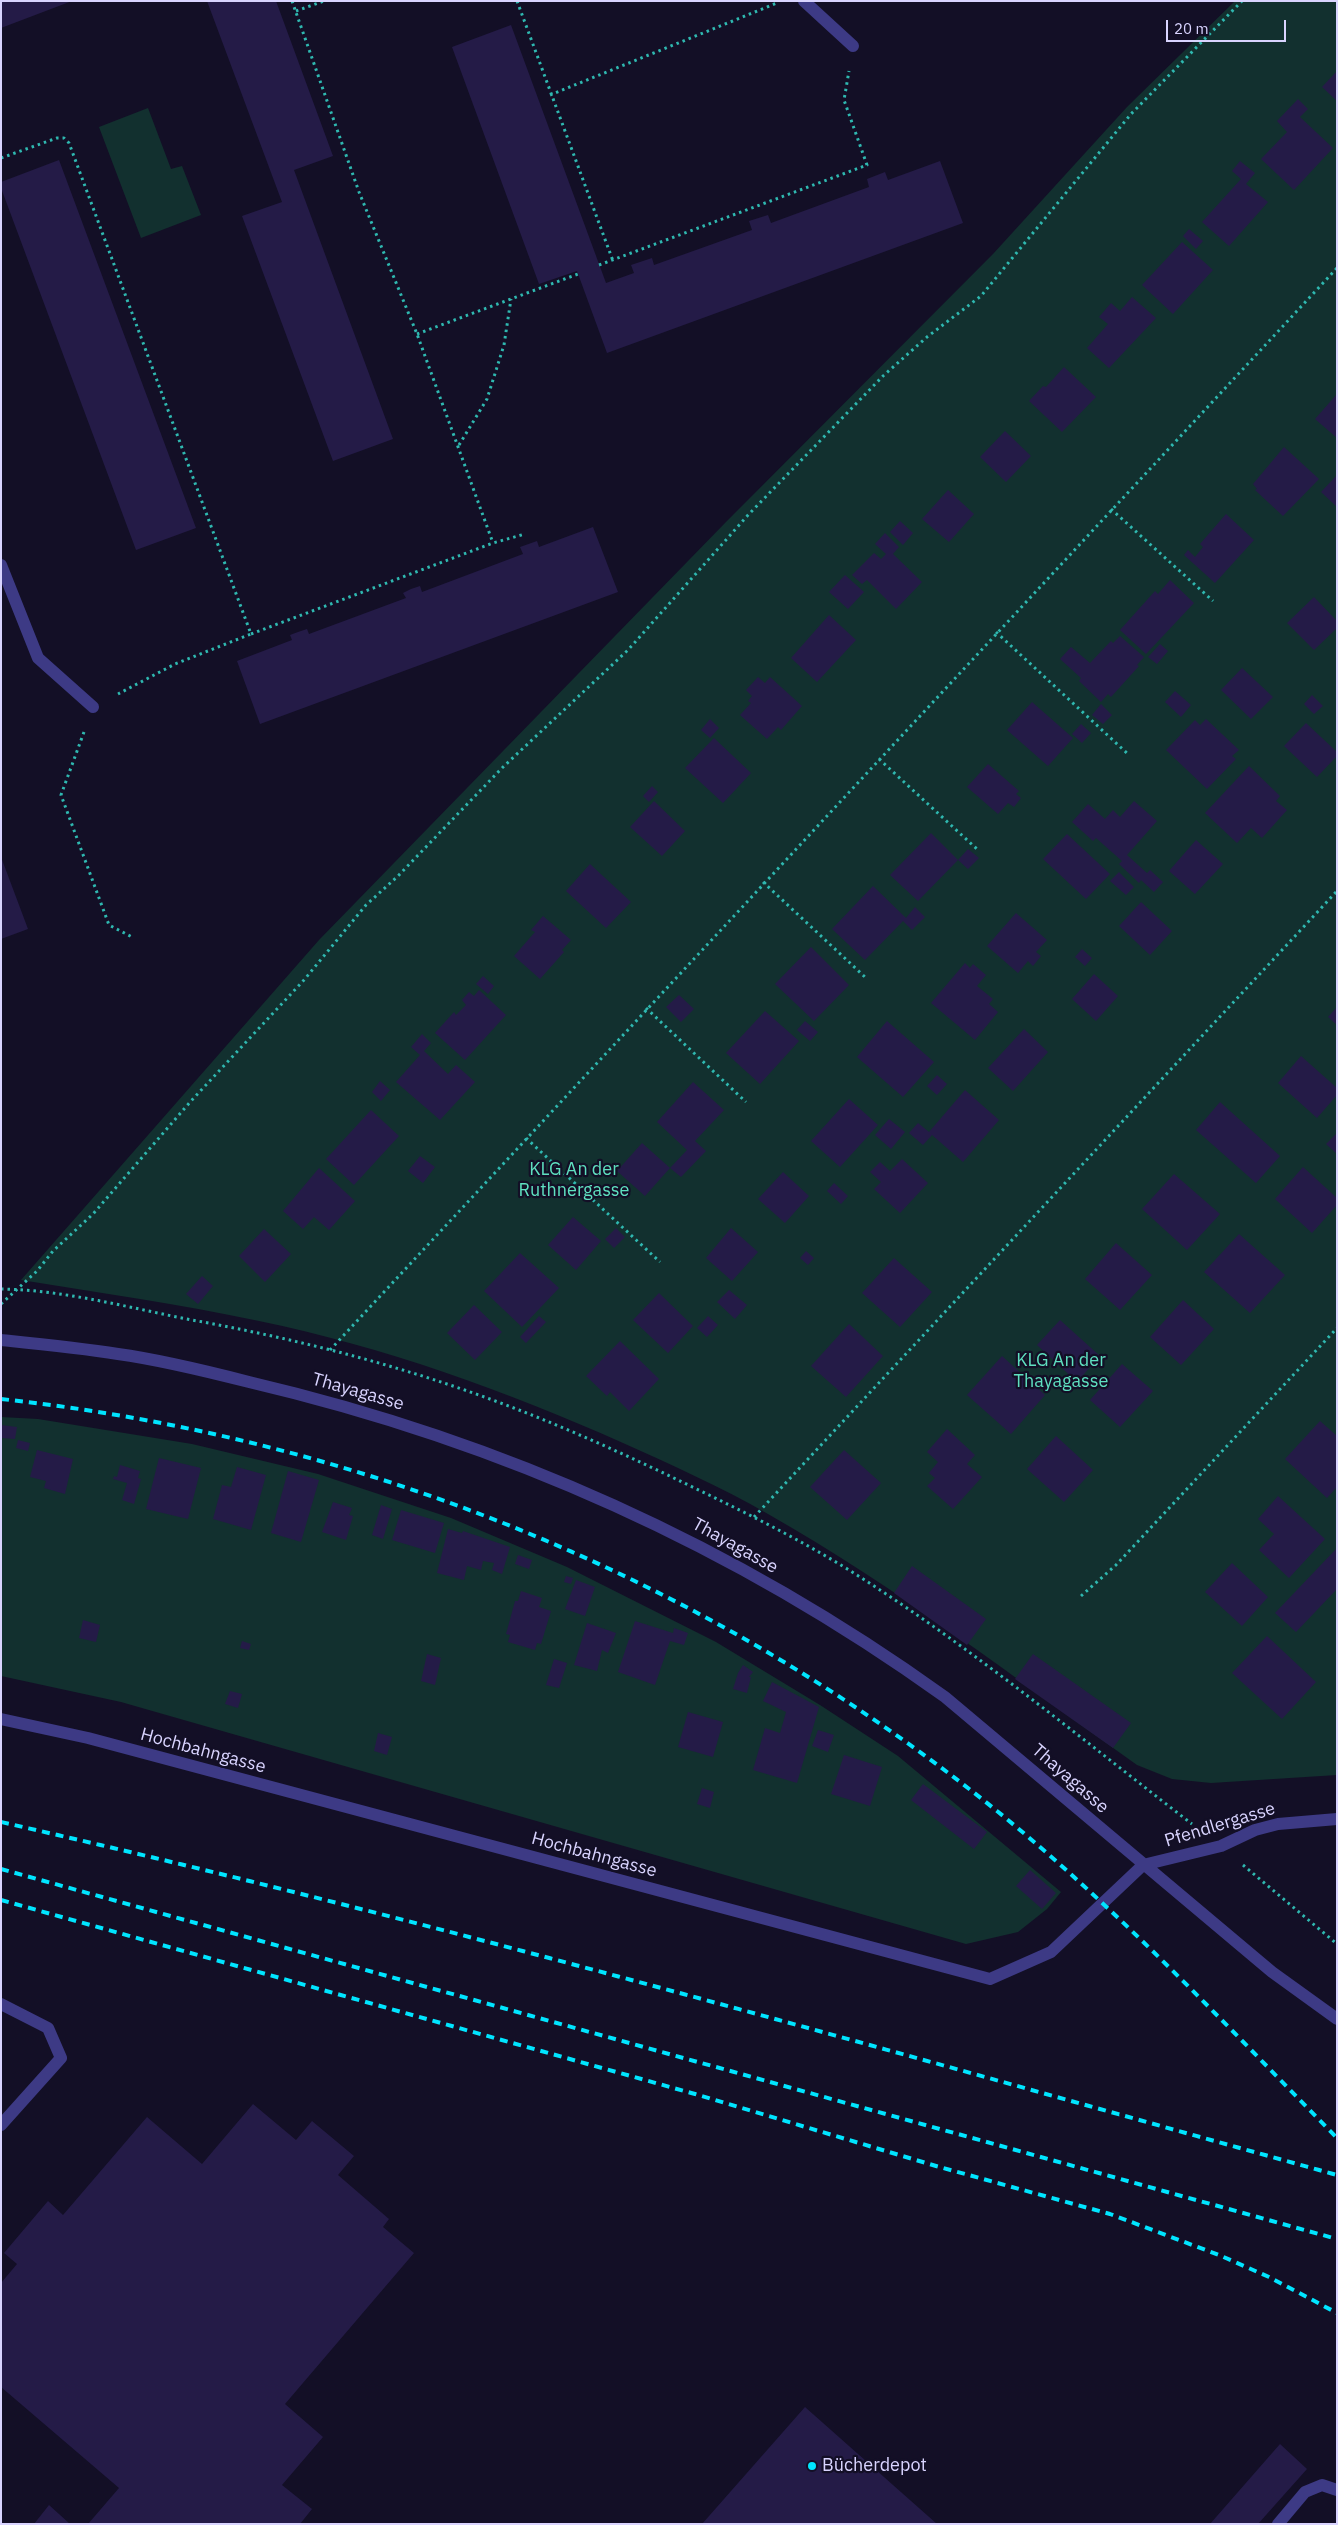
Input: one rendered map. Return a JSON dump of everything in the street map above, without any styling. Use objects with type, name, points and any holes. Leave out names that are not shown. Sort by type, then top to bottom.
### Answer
[{"type":"street","points":[[804,1],[853,46]]},
{"type":"street","points":[[1,565],[38,658],[93,707]]},
{"type":"street","name":"Thayagasse","points":[[1,1340],[119,1354],[308,1395],[443,1437],[559,1480],[645,1519],[732,1564],[818,1612],[894,1660],[995,1738],[1143,1865],[1272,1972],[1337,2019]]},
{"type":"street","name":"Hochbahngasse","points":[[1,1719],[98,1741],[990,1979],[1051,1952],[1143,1865]]},
{"type":"street","name":"Pfendlergasse","points":[[1143,1865],[1220,1846],[1255,1830],[1278,1824],[1337,1819]]},
{"type":"street","points":[[1,2004],[48,2028],[61,2058],[1,2125]]},
{"type":"street","points":[[1278,2524],[1305,2492],[1322,2485],[1337,2490]]},
{"type":"path","points":[[292,1],[359,192],[417,334],[493,543]]},
{"type":"path","points":[[296,11],[324,1]]},
{"type":"path","points":[[517,1],[612,261]]},
{"type":"path","points":[[550,95],[781,1]]},
{"type":"path","points":[[1,1304],[37,1271],[53,1251],[99,1207],[191,1101],[304,980],[366,905],[398,876],[502,768],[628,650],[749,514],[883,376],[992,284],[1131,114],[1242,1]]},
{"type":"path","points":[[599,265],[868,165],[844,100],[853,46]]},
{"type":"path","points":[[1,158],[57,138],[64,138],[69,143],[252,634]]},
{"type":"path","points":[[330,1350],[763,882],[1337,268]]},
{"type":"path","points":[[417,334],[578,274]]},
{"type":"path","points":[[458,446],[487,399],[504,345],[511,299]]},
{"type":"path","points":[[1111,509],[1213,601]]},
{"type":"path","points":[[134,938],[109,925],[61,796],[93,707],[175,664],[493,543],[525,534]]},
{"type":"path","points":[[996,632],[1129,756]]},
{"type":"path","points":[[879,759],[978,850]]},
{"type":"path","points":[[763,882],[865,977]]},
{"type":"path","points":[[754,1516],[1337,891]]},
{"type":"path","points":[[646,1008],[746,1102]]},
{"type":"path","points":[[526,1138],[660,1262]]},
{"type":"path","points":[[1081,1596],[1116,1565],[1337,1328]]},
{"type":"green space","points":[[1235,1],[1337,1],[1337,1775],[1211,1783],[1172,1779],[1137,1765],[910,1603],[816,1542],[714,1485],[579,1424],[490,1388],[444,1372],[399,1357],[306,1332],[200,1309],[21,1280],[319,940],[725,523],[993,254],[1127,107]]},
{"type":"green space","points":[[148,108],[171,169],[182,166],[201,215],[141,238],[99,127]]},
{"type":"green space","points":[[1,1417],[38,1419],[192,1444],[318,1474],[451,1518],[567,1567],[716,1642],[820,1705],[898,1756],[1061,1892],[1047,1909],[1018,1932],[966,1944],[121,1702],[1,1676]]},
{"type":"building","points":[[1,1],[72,1],[1,28]]},
{"type":"building","points":[[207,1],[276,1],[333,156],[294,170],[393,439],[333,461],[242,216],[282,202]]},
{"type":"building","points":[[511,25],[606,283],[634,273],[631,265],[652,258],[654,265],[752,230],[749,221],[768,215],[771,223],[869,187],[867,179],[885,172],[888,180],[940,161],[963,223],[607,353],[577,271],[539,284],[452,47]]},
{"type":"building","points":[[1337,71],[1337,101],[1322,87]]},
{"type":"building","points":[[1298,99],[1308,109],[1300,117],[1333,148],[1294,190],[1261,159],[1287,132],[1277,121]]},
{"type":"building","points":[[59,160],[196,528],[136,550],[1,188],[1,182]]},
{"type":"building","points":[[1240,161],[1255,173],[1246,184],[1268,202],[1229,246],[1202,222],[1241,179],[1232,171]]},
{"type":"building","points":[[1189,229],[1203,241],[1196,249],[1183,236]]},
{"type":"building","points":[[1182,242],[1213,270],[1173,314],[1142,285]]},
{"type":"building","points":[[1132,297],[1156,318],[1109,368],[1087,348],[1108,324],[1099,317],[1111,303],[1120,311]]},
{"type":"building","points":[[1064,367],[1096,397],[1062,432],[1029,401],[1043,386],[1046,387]]},
{"type":"building","points":[[1337,394],[1337,438],[1315,419]]},
{"type":"building","points":[[1005,431],[1031,456],[1006,482],[980,457]]},
{"type":"building","points":[[1284,447],[1319,479],[1283,516],[1255,490],[1257,489],[1253,484]]},
{"type":"building","points":[[1337,475],[1337,507],[1321,492]]},
{"type":"building","points":[[948,490],[974,514],[949,542],[922,519]]},
{"type":"building","points":[[1226,514],[1254,540],[1215,583],[1184,555],[1188,550],[1195,557],[1203,547],[1200,544]]},
{"type":"building","points":[[900,521],[913,533],[903,545],[890,532]]},
{"type":"building","points":[[593,527],[618,592],[260,724],[237,661],[292,640],[290,635],[298,632],[307,629],[309,634],[406,598],[403,593],[411,589],[420,586],[422,592],[523,554],[520,547],[537,541],[539,547]]},
{"type":"building","points":[[885,533],[899,547],[893,554],[922,582],[896,609],[867,580],[862,584],[852,575],[874,553],[881,559],[886,554],[875,544]]},
{"type":"building","points":[[845,575],[864,592],[848,609],[829,592]]},
{"type":"building","points":[[1170,580],[1194,603],[1146,654],[1120,630],[1155,591],[1158,594]]},
{"type":"building","points":[[1314,597],[1337,621],[1337,628],[1314,650],[1287,623]]},
{"type":"building","points":[[829,615],[856,640],[817,682],[791,658]]},
{"type":"building","points":[[1120,636],[1144,657],[1137,665],[1139,666],[1111,697],[1108,694],[1101,702],[1079,681],[1081,678],[1060,659],[1071,647],[1090,663],[1111,641],[1113,643]]},
{"type":"building","points":[[1160,644],[1168,651],[1157,664],[1148,657]]},
{"type":"building","points":[[1242,668],[1273,697],[1251,719],[1221,690]]},
{"type":"building","points":[[758,677],[765,683],[770,677],[802,706],[781,730],[778,727],[767,739],[740,715],[751,703],[748,701],[752,696],[746,690]]},
{"type":"building","points":[[1175,691],[1191,705],[1181,717],[1165,702]]},
{"type":"building","points":[[1312,695],[1323,706],[1314,714],[1304,704]]},
{"type":"building","points":[[1032,702],[1073,738],[1048,766],[1007,730]]},
{"type":"building","points":[[1101,704],[1112,715],[1103,724],[1092,715]]},
{"type":"building","points":[[710,719],[719,728],[710,738],[701,730]]},
{"type":"building","points":[[1206,719],[1239,750],[1232,756],[1236,759],[1207,789],[1166,750],[1195,720],[1200,725]]},
{"type":"building","points":[[1306,723],[1337,752],[1337,756],[1317,777],[1284,746]]},
{"type":"building","points":[[1081,724],[1091,733],[1082,743],[1072,734]]},
{"type":"building","points":[[714,738],[751,773],[723,803],[685,768]]},
{"type":"building","points":[[988,764],[1019,791],[1016,794],[1021,798],[1014,807],[1008,803],[998,814],[967,787]]},
{"type":"building","points":[[1249,766],[1280,796],[1276,801],[1287,810],[1262,838],[1251,828],[1237,843],[1205,813]]},
{"type":"building","points":[[652,786],[658,792],[649,802],[643,796]]},
{"type":"building","points":[[654,801],[685,831],[662,856],[630,827]]},
{"type":"building","points":[[1134,801],[1157,821],[1127,855],[1147,873],[1150,870],[1163,882],[1154,892],[1141,880],[1139,883],[1119,864],[1122,861],[1096,838],[1093,841],[1072,822],[1088,804],[1105,819],[1113,810],[1120,817]]},
{"type":"building","points":[[931,833],[958,860],[918,901],[890,875]]},
{"type":"building","points":[[1067,834],[1110,874],[1086,899],[1043,859]]},
{"type":"building","points":[[1196,840],[1223,864],[1195,894],[1169,871]]},
{"type":"building","points":[[968,849],[979,858],[968,869],[958,860]]},
{"type":"building","points":[[1,857],[28,929],[1,939]]},
{"type":"building","points":[[590,864],[631,902],[606,928],[566,891]]},
{"type":"building","points":[[1119,872],[1134,887],[1126,895],[1110,881]]},
{"type":"building","points":[[873,886],[906,918],[915,907],[925,917],[912,930],[903,921],[865,960],[832,929]]},
{"type":"building","points":[[1141,902],[1172,931],[1150,955],[1119,926]]},
{"type":"building","points":[[1016,913],[1047,940],[1036,952],[1041,956],[1033,966],[1028,961],[1018,973],[987,946]]},
{"type":"building","points":[[543,916],[571,940],[562,950],[564,952],[540,979],[514,956],[535,932],[531,930]]},
{"type":"building","points":[[811,947],[849,985],[814,1021],[775,984]]},
{"type":"building","points":[[1082,949],[1092,958],[1085,966],[1075,957]]},
{"type":"building","points":[[965,963],[970,968],[973,964],[986,975],[977,986],[993,999],[989,1004],[998,1012],[975,1040],[931,1003]]},
{"type":"building","points":[[1094,974],[1118,996],[1096,1021],[1072,999]]},
{"type":"building","points":[[483,976],[494,986],[488,994],[476,984]]},
{"type":"building","points":[[479,990],[506,1015],[465,1060],[435,1033],[454,1012],[456,1015],[466,1005],[462,1000],[469,992],[474,996]]},
{"type":"building","points":[[679,995],[694,1009],[681,1022],[666,1007]]},
{"type":"building","points":[[1337,1007],[1337,1025],[1328,1017]]},
{"type":"building","points":[[765,1011],[799,1041],[760,1084],[726,1053]]},
{"type":"building","points":[[805,1021],[818,1032],[810,1041],[797,1030]]},
{"type":"building","points":[[887,1021],[934,1062],[903,1097],[857,1057]]},
{"type":"building","points":[[1024,1029],[1048,1052],[1013,1091],[988,1068]]},
{"type":"building","points":[[422,1034],[431,1043],[424,1051],[448,1074],[456,1065],[475,1082],[440,1120],[396,1082],[420,1055],[411,1047]]},
{"type":"building","points":[[1301,1056],[1337,1088],[1337,1095],[1317,1118],[1278,1083]]},
{"type":"building","points":[[937,1075],[947,1084],[937,1095],[927,1086]]},
{"type":"building","points":[[380,1081],[390,1090],[381,1101],[372,1092]]},
{"type":"building","points":[[693,1082],[724,1110],[695,1141],[706,1151],[681,1177],[670,1168],[687,1150],[657,1122]]},
{"type":"building","points":[[965,1090],[999,1120],[963,1162],[932,1135],[923,1145],[909,1133],[918,1123],[929,1132]]},
{"type":"building","points":[[849,1099],[878,1125],[840,1167],[811,1141]]},
{"type":"building","points":[[1220,1102],[1280,1156],[1256,1183],[1196,1130]]},
{"type":"building","points":[[371,1110],[399,1136],[354,1185],[326,1159]]},
{"type":"building","points":[[889,1119],[905,1132],[891,1149],[875,1135]]},
{"type":"building","points":[[1337,1133],[1337,1154],[1326,1144]]},
{"type":"building","points":[[642,1143],[670,1168],[645,1196],[617,1171]]},
{"type":"building","points":[[420,1156],[435,1167],[423,1183],[408,1171]]},
{"type":"building","points":[[902,1159],[928,1183],[900,1213],[874,1189],[881,1182],[870,1172],[880,1162],[890,1171]]},
{"type":"building","points":[[1303,1167],[1337,1198],[1337,1205],[1312,1233],[1275,1199]]},
{"type":"building","points":[[319,1168],[355,1201],[329,1230],[314,1217],[303,1229],[283,1211]]},
{"type":"building","points":[[783,1172],[809,1196],[785,1223],[758,1199]]},
{"type":"building","points":[[1174,1174],[1220,1214],[1187,1250],[1142,1209]]},
{"type":"building","points":[[834,1183],[848,1196],[841,1204],[827,1191]]},
{"type":"building","points":[[573,1217],[601,1241],[576,1270],[548,1245]]},
{"type":"building","points":[[616,1228],[625,1237],[614,1248],[605,1239]]},
{"type":"building","points":[[731,1228],[758,1252],[732,1281],[706,1258]]},
{"type":"building","points":[[264,1229],[291,1254],[265,1282],[239,1256]]},
{"type":"building","points":[[1239,1234],[1285,1275],[1250,1313],[1204,1272]]},
{"type":"building","points":[[1116,1243],[1152,1275],[1120,1310],[1085,1279]]},
{"type":"building","points":[[806,1251],[814,1258],[808,1265],[800,1258]]},
{"type":"building","points":[[520,1253],[559,1288],[522,1327],[484,1291]]},
{"type":"building","points":[[894,1258],[932,1292],[900,1327],[862,1293]]},
{"type":"building","points":[[202,1276],[213,1286],[198,1304],[186,1294]]},
{"type":"building","points":[[729,1290],[747,1305],[735,1319],[717,1302]]},
{"type":"building","points":[[659,1293],[693,1326],[668,1353],[633,1320]]},
{"type":"building","points":[[1183,1300],[1214,1329],[1181,1365],[1150,1337]]},
{"type":"building","points":[[474,1305],[502,1332],[475,1360],[447,1333]]},
{"type":"building","points":[[539,1316],[546,1322],[526,1343],[520,1337]]},
{"type":"building","points":[[708,1316],[718,1325],[707,1337],[697,1328]]},
{"type":"building","points":[[1060,1320],[1100,1356],[1077,1382],[1037,1345]]},
{"type":"building","points":[[849,1324],[883,1356],[846,1397],[811,1366]]},
{"type":"building","points":[[620,1341],[659,1379],[629,1411],[610,1392],[607,1396],[586,1376]]},
{"type":"building","points":[[1002,1356],[1045,1395],[1011,1434],[967,1395]]},
{"type":"building","points":[[1122,1364],[1153,1391],[1120,1427],[1090,1400]]},
{"type":"building","points":[[1320,1421],[1337,1436],[1337,1487],[1327,1498],[1285,1459]]},
{"type":"building","points":[[1,1425],[17,1427],[15,1439],[1,1438]]},
{"type":"building","points":[[947,1429],[975,1455],[967,1464],[982,1477],[953,1509],[927,1486],[935,1478],[929,1473],[938,1462],[927,1452]]},
{"type":"building","points":[[1056,1436],[1093,1470],[1064,1502],[1027,1469]]},
{"type":"building","points":[[18,1440],[30,1443],[28,1451],[16,1448]]},
{"type":"building","points":[[37,1450],[73,1459],[65,1494],[44,1488],[46,1481],[30,1477]]},
{"type":"building","points":[[844,1450],[881,1483],[847,1520],[810,1487]]},
{"type":"building","points":[[159,1458],[201,1468],[188,1519],[146,1509]]},
{"type":"building","points":[[120,1465],[140,1471],[138,1478],[141,1479],[134,1504],[122,1500],[127,1483],[113,1479],[114,1476],[117,1477]]},
{"type":"building","points":[[237,1467],[266,1475],[251,1530],[213,1519],[222,1485],[231,1487]]},
{"type":"building","points":[[288,1471],[319,1480],[301,1542],[271,1533]]},
{"type":"building","points":[[1278,1496],[1325,1539],[1289,1578],[1259,1550],[1274,1534],[1258,1519]]},
{"type":"building","points":[[333,1502],[352,1508],[349,1515],[353,1516],[346,1540],[322,1532]]},
{"type":"building","points":[[381,1505],[392,1509],[383,1539],[372,1535]]},
{"type":"building","points":[[401,1510],[444,1523],[435,1553],[392,1540]]},
{"type":"building","points":[[448,1529],[462,1533],[463,1531],[510,1547],[502,1574],[492,1570],[494,1563],[483,1561],[481,1570],[467,1566],[464,1580],[437,1573]]},
{"type":"building","points":[[1337,1548],[1337,1589],[1296,1632],[1275,1613]]},
{"type":"building","points":[[518,1555],[532,1560],[529,1569],[515,1564]]},
{"type":"building","points":[[1232,1563],[1268,1597],[1242,1626],[1205,1592]]},
{"type":"building","points":[[912,1566],[986,1619],[967,1645],[894,1593]]},
{"type":"building","points":[[566,1576],[573,1578],[571,1584],[564,1582]]},
{"type":"building","points":[[576,1580],[595,1587],[585,1616],[565,1609]]},
{"type":"building","points":[[521,1591],[542,1598],[539,1607],[551,1611],[541,1644],[537,1643],[535,1650],[508,1642],[510,1635],[506,1634],[515,1601],[518,1601]]},
{"type":"building","points":[[83,1620],[100,1625],[96,1642],[79,1638]]},
{"type":"building","points":[[635,1621],[673,1633],[674,1628],[688,1633],[684,1645],[670,1641],[655,1685],[618,1672]]},
{"type":"building","points":[[587,1623],[616,1633],[608,1653],[602,1650],[597,1671],[574,1665]]},
{"type":"building","points":[[1267,1636],[1316,1682],[1282,1719],[1232,1673]]},
{"type":"building","points":[[242,1641],[251,1644],[249,1650],[240,1648]]},
{"type":"building","points":[[427,1654],[441,1658],[435,1685],[421,1681]]},
{"type":"building","points":[[1033,1654],[1131,1723],[1113,1748],[1015,1679]]},
{"type":"building","points":[[554,1659],[567,1663],[559,1688],[546,1685]]},
{"type":"building","points":[[743,1665],[753,1672],[749,1677],[751,1677],[747,1693],[733,1689],[738,1673]]},
{"type":"building","points":[[772,1682],[819,1707],[797,1783],[753,1770],[765,1728],[780,1733],[786,1712],[763,1701]]},
{"type":"building","points":[[230,1691],[242,1694],[238,1708],[225,1704]]},
{"type":"building","points":[[688,1712],[723,1722],[713,1757],[678,1747]]},
{"type":"building","points":[[818,1730],[834,1735],[828,1752],[812,1746]]},
{"type":"building","points":[[378,1733],[392,1737],[387,1755],[374,1751]]},
{"type":"building","points":[[844,1755],[882,1767],[870,1806],[831,1794]]},
{"type":"building","points":[[923,1784],[987,1832],[974,1849],[911,1800]]},
{"type":"building","points":[[702,1788],[714,1792],[710,1808],[697,1804]]},
{"type":"building","points":[[1030,1870],[1056,1893],[1042,1909],[1016,1886]]},
{"type":"building","points":[[253,2104],[296,2140],[312,2121],[354,2156],[338,2175],[389,2219],[383,2227],[414,2253],[285,2404],[323,2437],[282,2485],[312,2509],[300,2524],[88,2524],[119,2488],[1,2387],[1,2283],[17,2264],[4,2253],[48,2201],[63,2215],[147,2117],[202,2164]]},
{"type":"building","name":"Bücherdepot","points":[[805,2407],[937,2524],[702,2524]]},
{"type":"building","points":[[1280,2444],[1307,2469],[1258,2524],[1210,2524]]},
{"type":"building","points":[[49,2505],[70,2524],[34,2524]]},
{"type":"railway","points":[[1,1399],[137,1418],[270,1447],[401,1486],[529,1533],[653,1590],[772,1655],[887,1729],[997,1811],[1042,1849],[1172,1970],[1337,2138]]},
{"type":"railway","points":[[1,1822],[169,1861],[504,1946],[838,2036],[1337,2175]]},
{"type":"railway","points":[[1,1869],[1337,2239]]},
{"type":"railway","points":[[1,1900],[695,2094],[936,2166],[1110,2214],[1219,2255],[1269,2277],[1337,2313]]},
{"type":"place","name":"Bücherdepot","points":[[812,2466]]},
{"type":"park label","name":"KLG An der Ruthnergasse","points":[[574,1180]]},
{"type":"park label","name":"KLG An der Thayagasse","points":[[1061,1371]]}]
